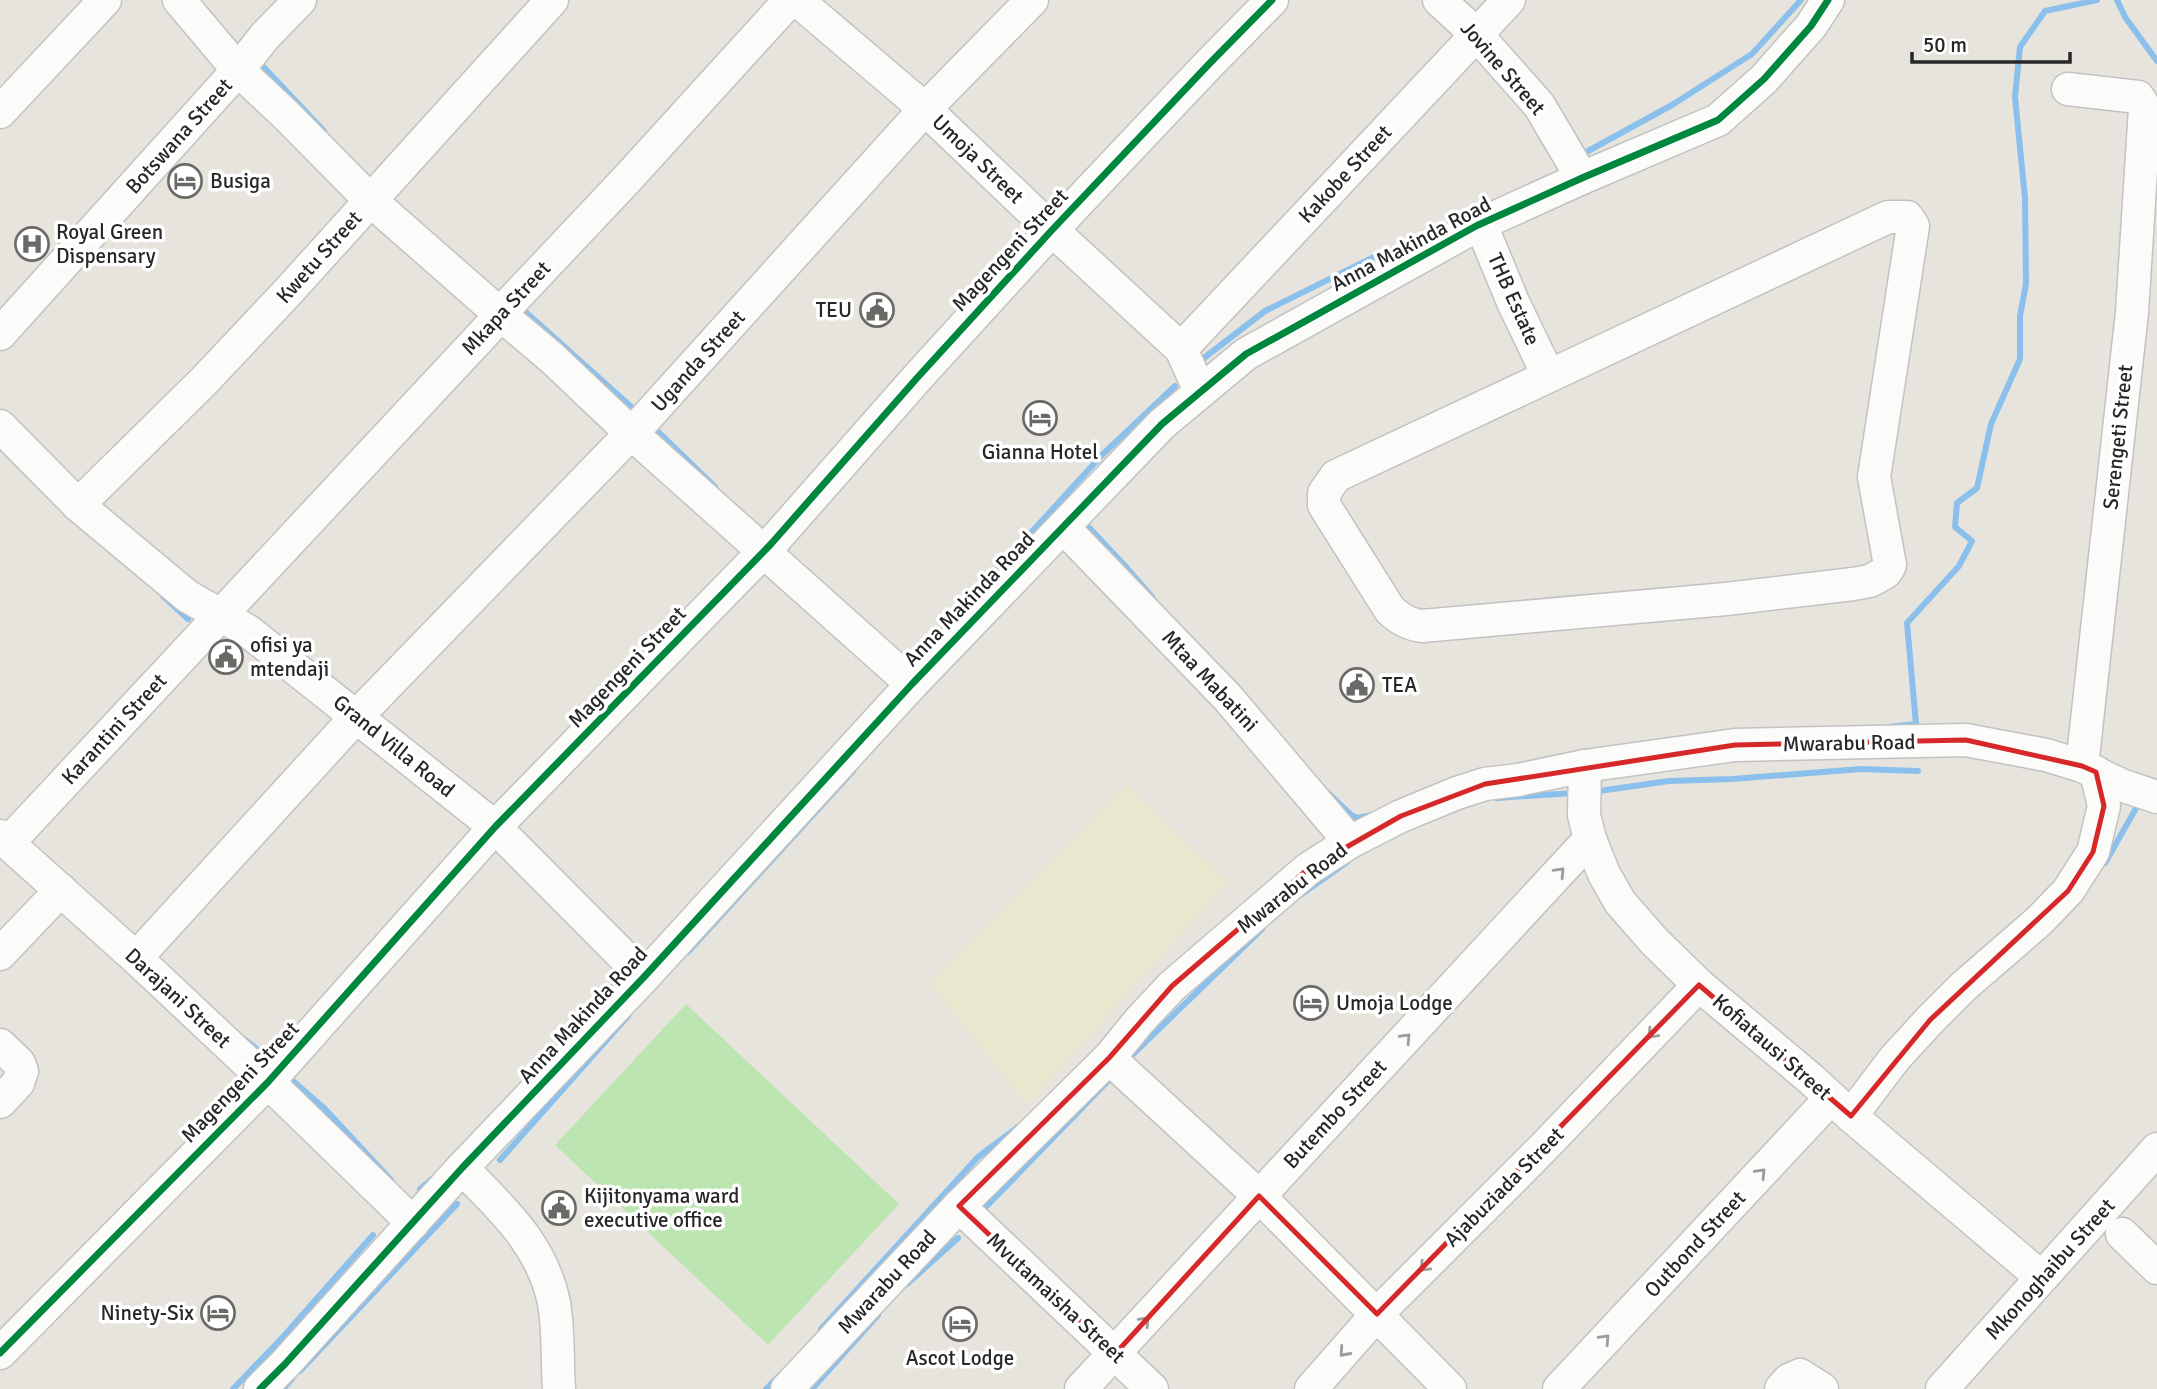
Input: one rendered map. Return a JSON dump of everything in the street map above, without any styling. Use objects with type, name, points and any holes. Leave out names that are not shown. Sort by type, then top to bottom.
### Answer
[{"type":"street","points":[[0,112],[105,0]]},
{"type":"street","points":[[179,0],[238,70],[370,200],[569,373],[631,433],[912,684]]},
{"type":"street","name":"Botswana Street","points":[[0,334],[238,70],[264,36],[300,0]]},
{"type":"street","name":"Kwetu Street","points":[[78,505],[203,382],[286,294],[552,0]]},
{"type":"street","name":"Mkapa Street","points":[[221,614],[628,178],[790,0]]},
{"type":"street","name":"Umoja Street","points":[[797,0],[925,109],[1181,349],[1200,391]]},
{"type":"street","name":"Uganda Street","points":[[136,958],[357,716],[631,433],[925,109],[1032,0]]},
{"type":"street","name":"Magengeni Street","points":[[0,1353],[268,1082],[495,827],[764,551],[1052,230],[1272,0]]},
{"type":"street","name":"Jovine Street","points":[[1439,0],[1476,34],[1539,105],[1582,178]]},
{"type":"street","name":"Kakobe Street","points":[[1181,349],[1509,0]]},
{"type":"street","name":"Anna Makinda Road","points":[[260,1389],[462,1168],[644,977],[912,684],[1161,424],[1246,354],[1476,226],[1718,120],[1764,79],[1811,26],[1828,0]]},
{"type":"street","name":"Serengeti Street","points":[[2068,89],[2138,97],[2144,108],[2132,312],[2089,769]]},
{"type":"street","points":[[1888,217],[1908,217],[1913,226],[1874,477],[1890,565],[1886,572],[1870,581],[1726,599],[1422,626],[1399,618],[1390,610],[1324,505],[1324,493],[1331,480],[1341,472],[1548,375],[1888,217]]},
{"type":"street","name":"THB Estate","points":[[1476,226],[1484,232],[1513,302],[1548,375]]},
{"type":"street","name":"Grand Villa Road","points":[[0,426],[78,505],[187,596],[248,631],[495,827],[644,977]]},
{"type":"street","name":"Mtaa Mabatini","points":[[1063,527],[1228,698],[1350,842]]},
{"type":"street","name":"Karantini Street","points":[[4,840],[221,614]]},
{"type":"street","name":"Mwarabu Road","points":[[788,1389],[959,1206],[1109,1058],[1172,986],[1308,869],[1350,842],[1401,816],[1485,784],[1585,766],[1735,745],[1966,740],[2046,755],[2089,769],[2122,785],[2157,797]]},
{"type":"street","name":"Kofiatausi Street","points":[[1585,766],[1584,815],[1590,839],[1604,874],[1620,902],[1654,941],[1699,985],[2042,1278]]},
{"type":"street","name":"Outbond Street","points":[[1559,1389],[1841,1107],[1895,1058],[1964,986],[2039,921],[2068,891],[2093,852],[2104,806],[2089,769]]},
{"type":"street","name":"Butembo Street","points":[[1081,1389],[1590,839]]},
{"type":"street","name":"Darajani Street","points":[[4,840],[136,958],[413,1223]]},
{"type":"street","points":[[0,954],[61,891]]},
{"type":"street","name":"Ajabuziada Street","points":[[1311,1389],[1377,1314],[1543,1149],[1699,985]]},
{"type":"street","points":[[0,1045],[19,1063],[22,1071],[18,1083],[0,1102]]},
{"type":"street","points":[[1109,1058],[1259,1196],[1450,1389]]},
{"type":"street","name":"Mkonoghaibu Street","points":[[1942,1389],[2157,1149]]},
{"type":"street","points":[[462,1168],[520,1228],[543,1268],[554,1304],[559,1389]]},
{"type":"street","name":"Mvutamaisha Street","points":[[959,1206],[1152,1389]]},
{"type":"street","points":[[2122,1234],[2157,1268]]},
{"type":"street","points":[[1781,1389],[1789,1380],[1800,1376],[1822,1389]]},
{"type":"highlighted area","points":[[1966,740],[2082,766],[2096,772],[2104,806],[2093,852],[2068,891],[1930,1020],[1851,1116],[1699,985],[1377,1314],[1259,1196],[1115,1354],[959,1206],[1109,1058],[1172,986],[1308,869],[1401,816],[1485,784],[1735,745]]},
{"type":"shaded area","points":[[1126,785],[1227,882],[1027,1105],[930,984]]},
{"type":"green space","points":[[686,1004],[899,1204],[768,1345],[555,1145]]},
{"type":"waterway","points":[[1579,156],[1672,105],[1752,54],[1801,0]]},
{"type":"waterway","points":[[1888,727],[1916,724],[1907,623],[1959,566],[1972,541],[1955,527],[1957,503],[1977,488],[1991,424],[2020,359],[2020,316],[2026,284],[2025,198],[2015,97],[2020,47],[2045,11],[2097,0]]},
{"type":"waterway","points":[[2117,0],[2125,17],[2157,61]]},
{"type":"waterway","points":[[257,60],[324,131]]},
{"type":"waterway","points":[[1204,358],[1265,311],[1374,257],[1425,237]]},
{"type":"waterway","points":[[520,307],[637,412]]},
{"type":"waterway","points":[[923,651],[1102,455],[1175,386]]},
{"type":"waterway","points":[[650,424],[715,487]]},
{"type":"waterway","points":[[1081,519],[1152,597]]},
{"type":"waterway","points":[[163,596],[188,619]]},
{"type":"waterway","points":[[1599,791],[1669,781],[1861,769],[1918,771]]},
{"type":"waterway","points":[[688,952],[853,771]]},
{"type":"waterway","points":[[1327,792],[1357,818],[1372,815]]},
{"type":"waterway","points":[[1497,798],[1574,793]]},
{"type":"waterway","points":[[2105,863],[2139,803],[2141,804]]},
{"type":"waterway","points":[[1299,896],[1347,862]]},
{"type":"waterway","points":[[1128,1059],[1262,929]]},
{"type":"waterway","points":[[593,1008],[618,980]]},
{"type":"waterway","points":[[500,1160],[628,1016]]},
{"type":"waterway","points":[[244,1039],[272,1061]]},
{"type":"waterway","points":[[285,1074],[325,1109],[391,1180]]},
{"type":"waterway","points":[[980,1213],[1109,1080]]},
{"type":"waterway","points":[[821,1329],[978,1157],[1018,1127]]},
{"type":"waterway","points":[[420,1189],[432,1179]]},
{"type":"waterway","points":[[300,1371],[457,1204]]},
{"type":"waterway","points":[[233,1389],[373,1235]]},
{"type":"waterway","points":[[907,1284],[958,1238]]},
{"type":"waterway","points":[[812,1389],[878,1315]]},
{"type":"waterway","points":[[766,1389],[779,1376]]},
{"type":"waterway","points":[[283,1389],[292,1379]]},
{"type":"cycle path","points":[[0,1353],[268,1082],[495,827],[771,544],[1052,230],[1272,0]]},
{"type":"cycle path","points":[[260,1389],[462,1168],[644,977],[912,684],[1162,424],[1246,354],[1476,226],[1718,120],[1764,79],[1811,26],[1828,0]]},
{"type":"place","name":"Busiga","points":[[185,181]]},
{"type":"place","name":"Royal Green Dispensary","points":[[32,244]]},
{"type":"place","name":"TEU","points":[[877,310]]},
{"type":"place","name":"Gianna Hotel","points":[[1040,418]]},
{"type":"place","name":"ofisi ya mtendaji","points":[[226,657]]},
{"type":"place","name":"TEA","points":[[1357,685]]},
{"type":"place","name":"Umoja Lodge","points":[[1311,1003]]},
{"type":"place","name":"Kijitonyama ward executive office","points":[[559,1208]]},
{"type":"place","name":"Ninety-Six","points":[[218,1313]]},
{"type":"place","name":"Ascot Lodge","points":[[960,1324]]}]
